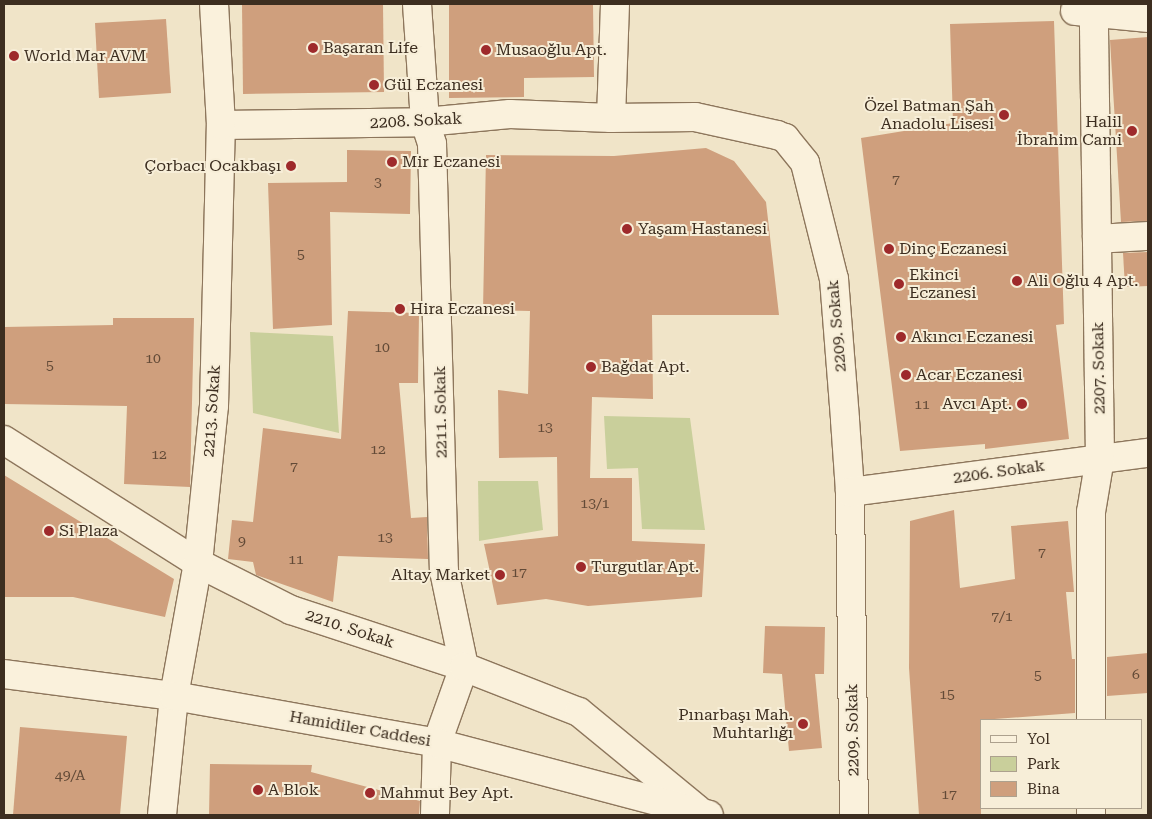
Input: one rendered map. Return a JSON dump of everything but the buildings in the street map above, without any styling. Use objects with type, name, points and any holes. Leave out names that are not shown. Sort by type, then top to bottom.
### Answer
[{"type":"street","name":"2213. Sokak","points":[[162,815],[174,696],[198,563],[214,406],[221,125],[214,4]]},
{"type":"street","name":"2211. Sokak","points":[[417,4],[425,122],[433,173],[444,571],[464,667]]},
{"type":"street","points":[[611,118],[615,4]]},
{"type":"street","name":"2207. Sokak","points":[[1091,719],[1091,512],[1100,458],[1097,239],[1085,13],[1148,18]]},
{"type":"street","name":"2208. Sokak","points":[[221,125],[425,122],[510,114],[611,118]]},
{"type":"street","name":"2209. Sokak","points":[[611,118],[695,117],[777,135],[784,138],[805,164],[834,278],[850,492],[854,815]]},
{"type":"street","points":[[1097,239],[1148,236]]},
{"type":"street","name":"2210. Sokak","points":[[4,440],[198,563],[291,610],[464,667],[579,712],[703,812]]},
{"type":"street","name":"2206. Sokak","points":[[850,492],[1100,458],[1148,454]]},
{"type":"street","points":[[435,815],[437,743],[464,667]]},
{"type":"street","name":"Hamidiler Caddesi","points":[[4,674],[174,696],[437,743],[703,812]]},
{"type":"green space","points":[[250,332],[333,336],[339,433],[253,413]]},
{"type":"green space","points":[[604,416],[690,418],[705,530],[642,529],[638,468],[607,469]]},
{"type":"green space","points":[[478,481],[538,481],[543,530],[479,541]]},
{"type":"place","name":"Başaran Life","points":[[313,48]]},
{"type":"place","name":"Musaoğlu Apt.","points":[[486,50]]},
{"type":"place","name":"World Mar AVM","points":[[14,56]]},
{"type":"place","name":"Gül Eczanesi","points":[[374,85]]},
{"type":"place","name":"Özel Batman Şah Anadolu Lisesi","points":[[1004,115]]},
{"type":"place","name":"Halil İbrahim Cami","points":[[1132,131]]},
{"type":"place","name":"Mir Eczanesi","points":[[392,162]]},
{"type":"place","name":"Çorbacı Ocakbaşı","points":[[291,166]]},
{"type":"place","name":"Yaşam Hastanesi","points":[[627,229]]},
{"type":"place","name":"Dinç Eczanesi","points":[[889,249]]},
{"type":"place","name":"Ali Oğlu 4 Apt.","points":[[1017,281]]},
{"type":"place","name":"Ekinci Eczanesi","points":[[899,284]]},
{"type":"place","name":"Hira Eczanesi","points":[[400,309]]},
{"type":"place","name":"Akıncı Eczanesi","points":[[901,337]]},
{"type":"place","name":"Bağdat Apt.","points":[[591,367]]},
{"type":"place","name":"Acar Eczanesi","points":[[906,375]]},
{"type":"place","name":"Avcı Apt.","points":[[1022,404]]},
{"type":"place","name":"Si Plaza","points":[[49,531]]},
{"type":"place","name":"Turgutlar Apt.","points":[[581,567]]},
{"type":"place","name":"Altay Market","points":[[500,575]]},
{"type":"place","name":"Pınarbaşı Mah. Muhtarlığı","points":[[803,724]]},
{"type":"place","name":"A Blok","points":[[258,790]]},
{"type":"place","name":"Mahmut Bey Apt.","points":[[370,793]]}]
